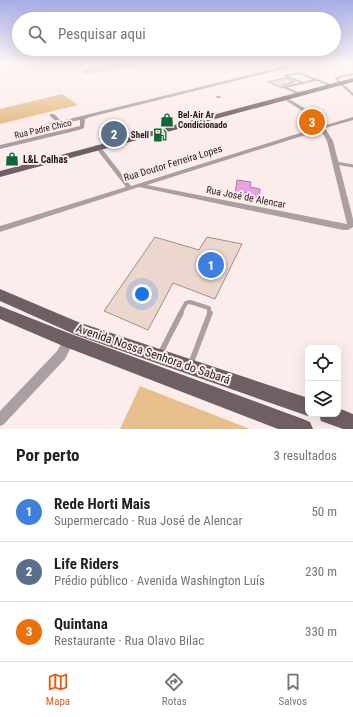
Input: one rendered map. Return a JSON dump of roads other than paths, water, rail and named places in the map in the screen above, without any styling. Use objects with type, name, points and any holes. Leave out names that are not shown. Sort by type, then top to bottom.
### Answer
[{"type":"main road","points":[[0,174],[339,83]]},
{"type":"main road","points":[[0,170],[98,147]]},
{"type":"main road","name":"Avenida Nossa Senhora do Sabará","points":[[0,295],[72,335],[303,429]]},
{"type":"main road","name":"Avenida Nossa Senhora do Sabará","points":[[0,312],[72,335],[159,356],[305,406]]},
{"type":"main road","points":[[336,417],[353,423]]},
{"type":"street","name":"Rua Padre Chico","points":[[0,147],[78,129],[83,125],[83,118],[88,116],[221,83]]},
{"type":"street","points":[[336,84],[353,95]]},
{"type":"street","points":[[285,97],[309,113],[322,127],[330,141],[336,164]]},
{"type":"street","points":[[52,115],[60,123]]},
{"type":"street","points":[[44,126],[83,118]]},
{"type":"street","name":"Rua Doutor Ferreira Lopes","points":[[0,229],[353,118]]},
{"type":"street","points":[[98,147],[129,188]]},
{"type":"street","name":"Rua José de Alencar","points":[[137,185],[343,226],[352,225],[336,164]]},
{"type":"street","points":[[0,420],[61,355],[72,335]]},
{"type":"lane","points":[[299,94],[284,87],[303,83]]},
{"type":"lane","points":[[331,83],[336,84]]},
{"type":"lane","points":[[336,164],[353,166]]},
{"type":"lane","points":[[159,356],[186,303],[190,302],[209,308],[210,312],[190,366]]},
{"type":"place","name":"Bel-Air Ar Condicionado","points":[[167,120]]},
{"type":"place","name":"Quintana","points":[[312,122]]},
{"type":"place","name":"Life Riders","points":[[114,134]]},
{"type":"place","name":"Shell","points":[[160,135]]},
{"type":"place","name":"L&L Calhas","points":[[12,159]]},
{"type":"place","name":"Rede Horti Mais","points":[[211,265]]}]
